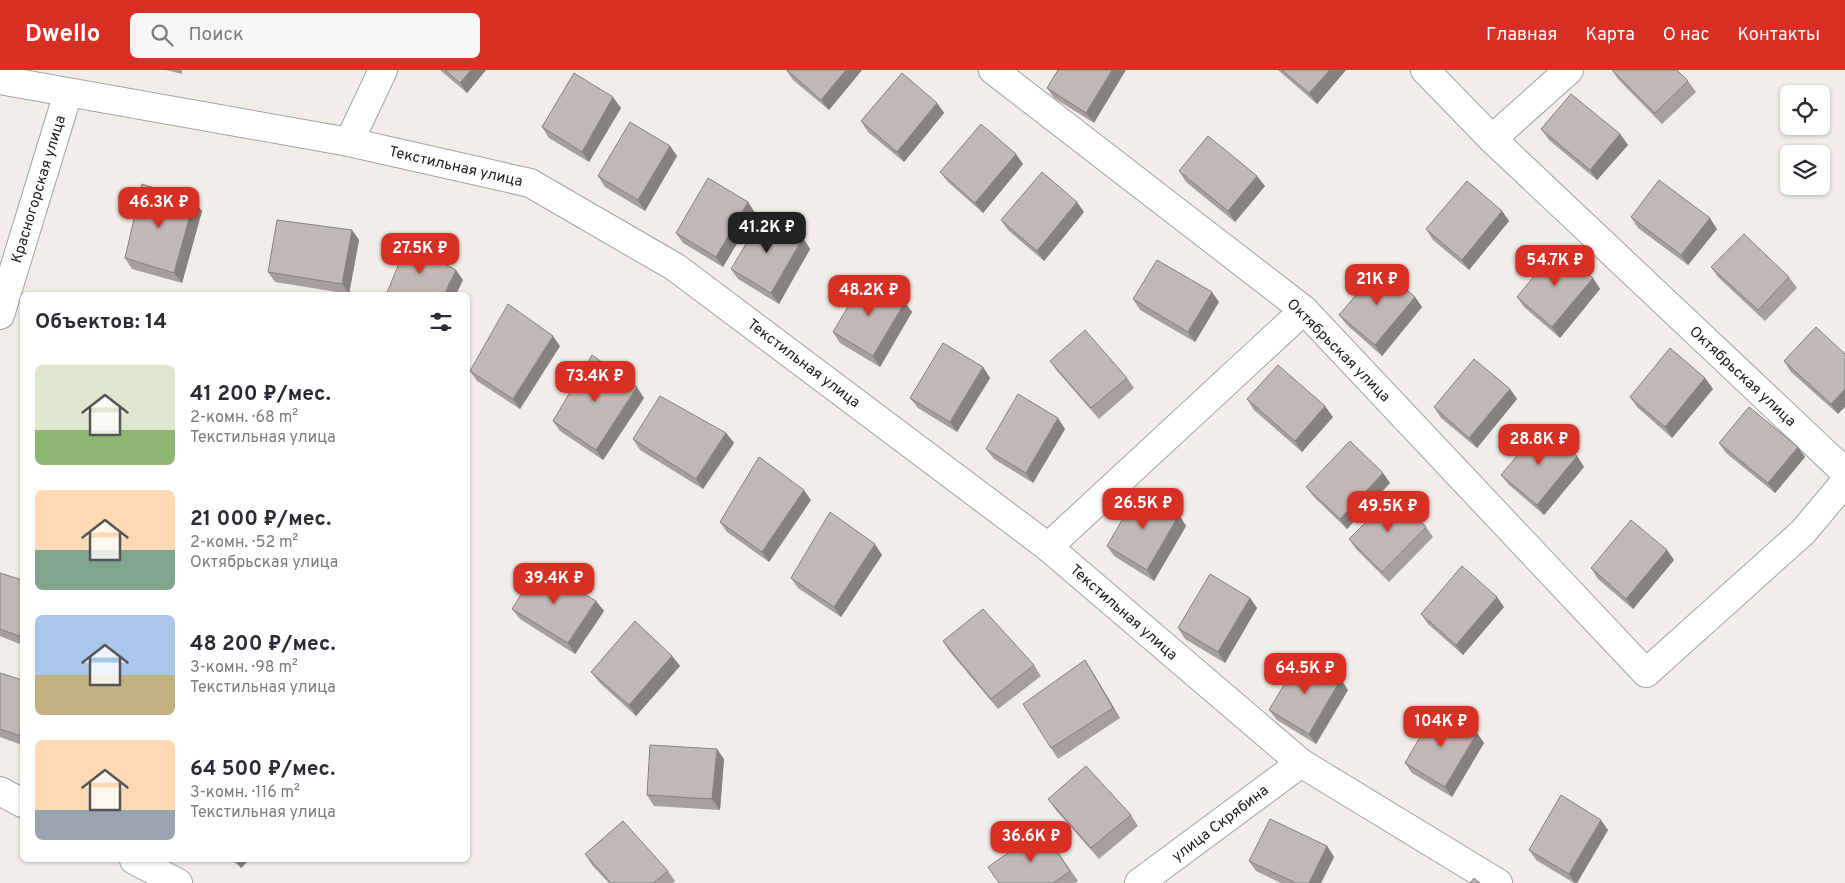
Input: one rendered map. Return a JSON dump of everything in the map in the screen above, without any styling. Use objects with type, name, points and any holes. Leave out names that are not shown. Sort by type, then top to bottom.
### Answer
[{"type":"street","points":[[348,142],[383,70]]},
{"type":"street","name":"Октябрьская улица","points":[[993,70],[1304,310],[1646,673],[1803,532],[1845,482]]},
{"type":"street","name":"Октябрьская улица","points":[[1424,70],[1492,139],[1845,472]]},
{"type":"street","points":[[1492,139],[1569,70]]},
{"type":"street","name":"Текстильная улица","points":[[0,80],[348,142],[530,183],[675,267],[1048,547],[1301,763],[1498,883]]},
{"type":"street","name":"Красногорская улица","points":[[0,315],[68,93]]},
{"type":"street","points":[[1048,547],[1304,310]]},
{"type":"street","name":"улица Скрябина","points":[[1139,883],[1301,763]]},
{"type":"street","points":[[0,791],[20,802]]},
{"type":"street","points":[[138,862],[178,883]]},
{"type":"building","points":[[445,70],[471,70],[460,83]]},
{"type":"building","points":[[787,70],[846,70],[821,100]]},
{"type":"building","points":[[1058,70],[1112,70],[1086,113],[1047,88]]},
{"type":"building","points":[[1282,70],[1330,70],[1309,93]]},
{"type":"building","points":[[1612,70],[1677,70],[1688,81],[1655,113]]},
{"type":"building","points":[[574,73],[613,97],[582,152],[542,127]]},
{"type":"building","points":[[902,73],[937,103],[897,152],[861,121]]},
{"type":"building","points":[[1571,94],[1620,134],[1590,170],[1541,129]]},
{"type":"building","points":[[630,122],[670,146],[638,200],[598,176]]},
{"type":"building","points":[[981,124],[1016,154],[975,203],[940,172]]},
{"type":"building","points":[[1208,136],[1257,176],[1228,211],[1179,171]]},
{"type":"building","points":[[1042,172],[1077,202],[1037,251],[1001,220]]},
{"type":"building","points":[[708,178],[748,202],[716,257],[676,233]]},
{"type":"building","points":[[1659,180],[1710,218],[1681,255],[1631,217]]},
{"type":"building","points":[[1467,181],[1502,211],[1462,260],[1426,229]]},
{"type":"building","points":[[142,184],[194,201],[174,273],[125,258]]},
{"type":"building","points":[[764,214],[803,238],[771,293],[731,269]]},
{"type":"building","points":[[277,220],[352,230],[342,284],[268,272]]},
{"type":"building","points":[[1744,234],[1789,277],[1758,310],[1711,267]]},
{"type":"building","points":[[407,244],[456,270],[445,292],[387,292]]},
{"type":"building","points":[[1557,248],[1593,278],[1552,327],[1517,297]]},
{"type":"building","points":[[1157,260],[1212,292],[1188,332],[1133,299]]},
{"type":"building","points":[[1380,267],[1415,297],[1375,345],[1339,315]]},
{"type":"building","points":[[865,278],[905,302],[873,356],[833,332]]},
{"type":"building","points":[[508,304],[553,336],[513,399],[470,371]]},
{"type":"building","points":[[1816,327],[1845,354],[1845,389],[1831,404],[1784,361]]},
{"type":"building","points":[[1085,330],[1127,378],[1091,408],[1050,361]]},
{"type":"building","points":[[943,343],[983,367],[950,422],[910,398]]},
{"type":"building","points":[[1670,348],[1705,378],[1665,427],[1630,397]]},
{"type":"building","points":[[592,355],[637,387],[596,450],[553,421]]},
{"type":"building","points":[[1474,359],[1510,389],[1469,438],[1434,407]]},
{"type":"building","points":[[1278,365],[1325,406],[1295,441],[1247,399]]},
{"type":"building","points":[[1018,394],[1058,418],[1026,473],[986,449]]},
{"type":"building","points":[[660,396],[726,433],[696,479],[633,439]]},
{"type":"building","points":[[1749,407],[1798,447],[1768,483],[1719,443]]},
{"type":"building","points":[[1542,426],[1577,456],[1537,505],[1501,475]]},
{"type":"building","points":[[1350,441],[1383,473],[1340,519],[1306,487]]},
{"type":"building","points":[[759,457],[804,490],[762,552],[720,522]]},
{"type":"building","points":[[1139,491],[1179,515],[1147,570],[1107,546]]},
{"type":"building","points":[[1394,494],[1426,527],[1382,572],[1349,539]]},
{"type":"building","points":[[830,512],[875,544],[834,607],[791,578]]},
{"type":"building","points":[[1631,520],[1667,550],[1626,599],[1591,568]]},
{"type":"building","points":[[539,566],[596,601],[568,643],[512,609]]},
{"type":"building","points":[[1462,566],[1497,597],[1456,645],[1421,614]]},
{"type":"building","points":[[0,573],[20,579],[20,636],[0,629]]},
{"type":"building","points":[[1210,574],[1250,598],[1218,652],[1178,628]]},
{"type":"building","points":[[983,609],[1034,665],[991,699],[943,641]]},
{"type":"building","points":[[635,621],[672,656],[629,705],[591,672]]},
{"type":"building","points":[[1302,655],[1341,679],[1309,734],[1269,710]]},
{"type":"building","points":[[1085,660],[1113,708],[1051,748],[1023,704]]},
{"type":"building","points":[[0,673],[20,679],[20,736],[0,729]]},
{"type":"building","points":[[1437,708],[1477,733],[1445,787],[1405,763]]},
{"type":"building","points":[[650,745],[717,749],[712,799],[647,795]]},
{"type":"building","points":[[1086,766],[1131,815],[1091,848],[1048,799]]},
{"type":"building","points":[[1561,795],[1601,820],[1569,874],[1529,850]]},
{"type":"building","points":[[1270,819],[1327,846],[1309,883],[1296,883],[1249,861]]},
{"type":"building","points":[[623,821],[668,871],[653,883],[611,883],[585,854]]},
{"type":"building","points":[[1042,829],[1070,871],[1053,883],[999,883],[988,867]]},
{"type":"building","points":[[1474,878],[1480,883],[1470,883]]}]
